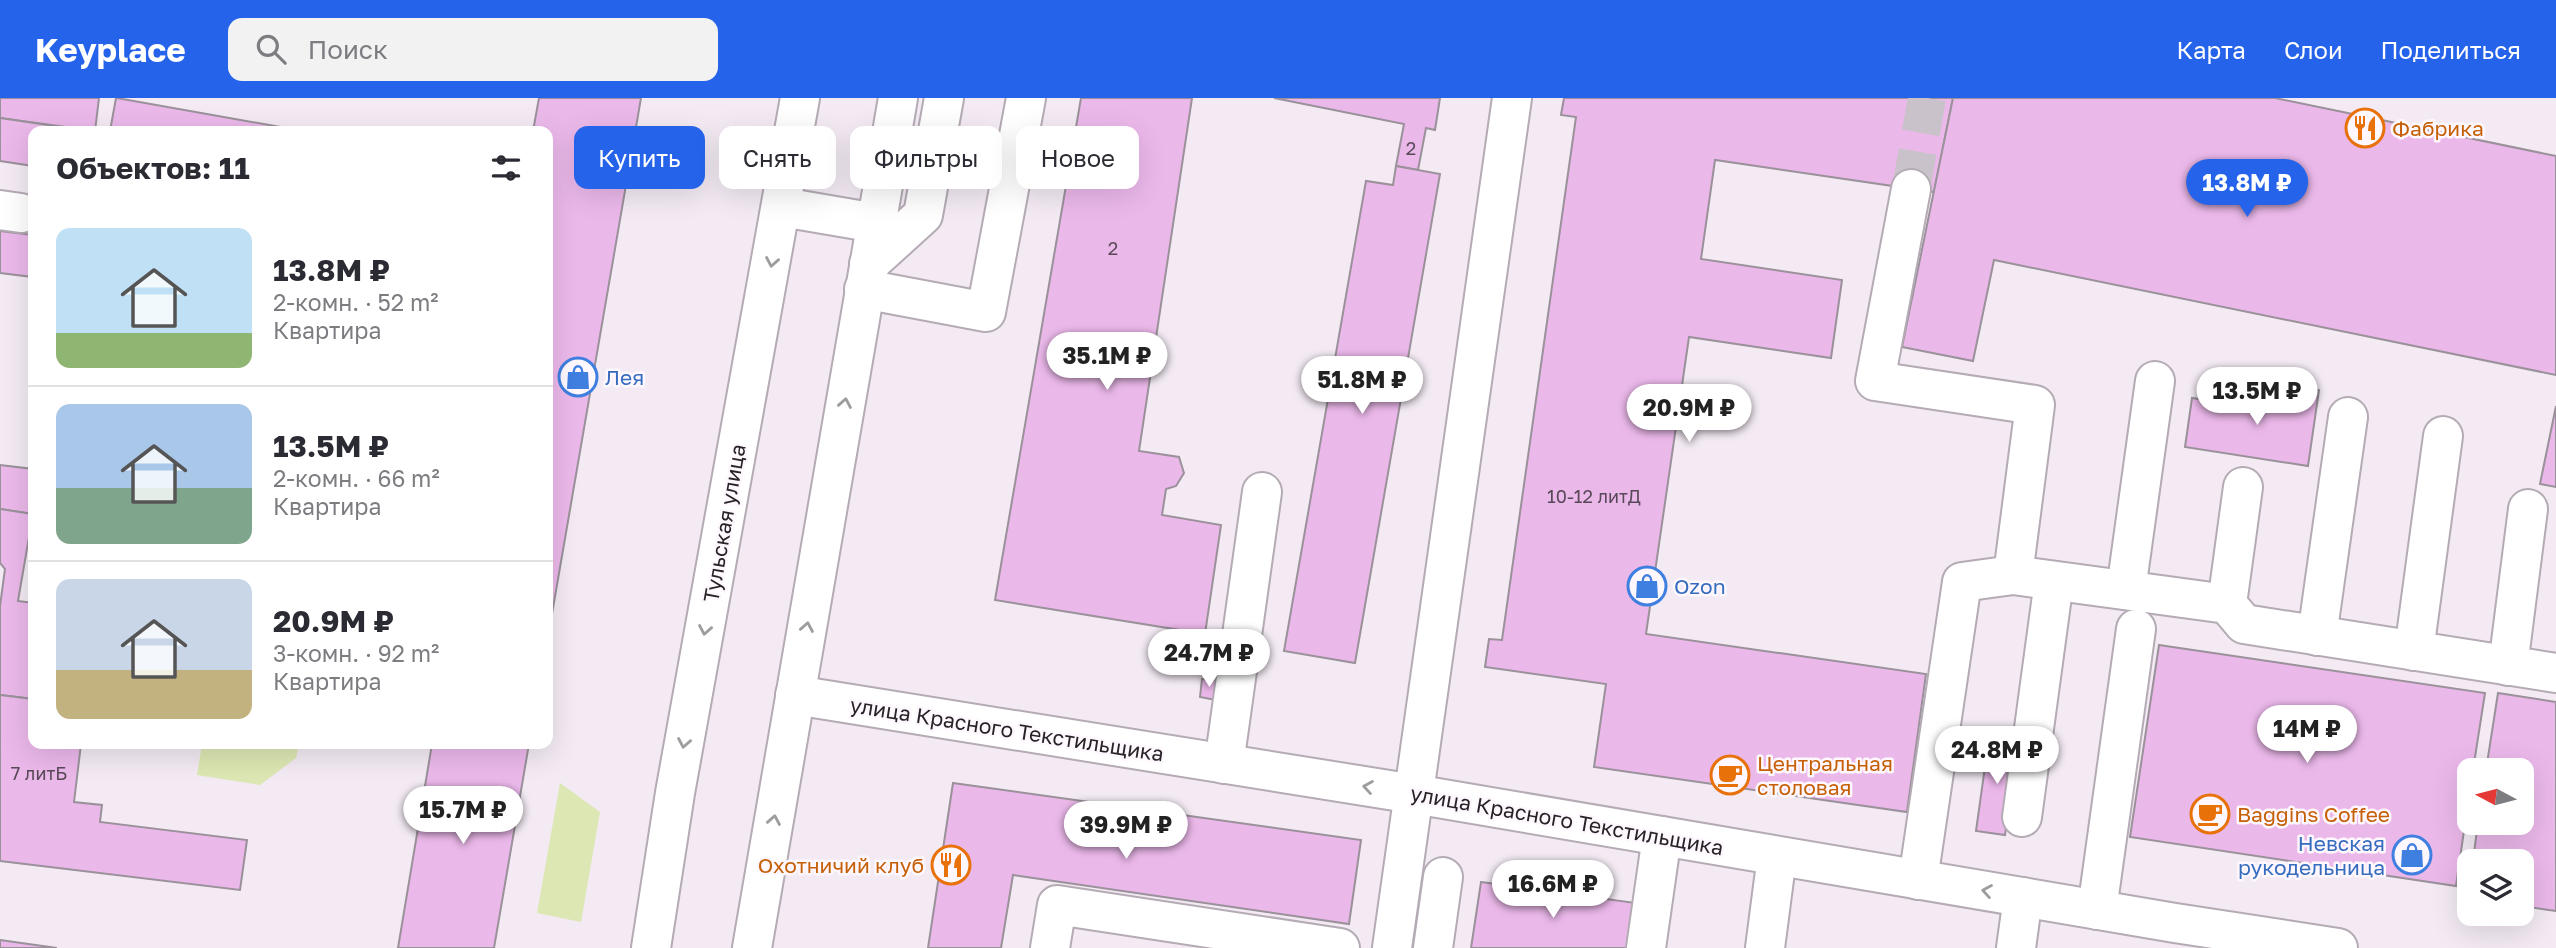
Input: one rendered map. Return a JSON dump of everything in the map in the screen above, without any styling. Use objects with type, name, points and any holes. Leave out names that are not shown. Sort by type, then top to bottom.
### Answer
[{"type":"main road","name":"Тульская улица","points":[[651,948],[675,793],[800,98]]},
{"type":"main road","points":[[752,948],[898,98]]},
{"type":"main road","points":[[866,276],[923,215],[944,98]]},
{"type":"main road","points":[[866,276],[986,312],[1026,98]]},
{"type":"main road","points":[[1392,948],[1512,98]]},
{"type":"main road","points":[[1911,189],[1875,381],[2035,405],[2012,575]]},
{"type":"main road","points":[[782,207],[876,223]]},
{"type":"main road","points":[[2126,590],[2155,381]]},
{"type":"main road","points":[[2317,636],[2348,417]]},
{"type":"main road","points":[[2414,651],[2443,436]]},
{"type":"main road","points":[[2227,604],[2242,487]]},
{"type":"main road","points":[[1224,764],[1262,492]]},
{"type":"main road","points":[[2508,666],[2529,509]]},
{"type":"main road","points":[[1918,880],[1962,582],[2012,575],[2227,604],[2244,624],[2556,673]]},
{"type":"main road","points":[[2022,817],[2054,581]]},
{"type":"main road","points":[[2097,910],[2136,629]]},
{"type":"main road","name":"улица Красного Текстильщика","points":[[795,695],[1414,794],[2023,897],[2239,941],[2338,948]]},
{"type":"main road","points":[[1646,948],[1662,836]]},
{"type":"main road","points":[[1765,948],[1777,856]]},
{"type":"main road","points":[[1433,948],[1443,877]]},
{"type":"main road","points":[[2016,948],[2023,897]]},
{"type":"main road","points":[[1050,948],[1057,905],[1340,948]]},
{"type":"green space","points":[[201,749],[298,749],[296,758],[260,785],[197,775]]},
{"type":"green space","points":[[560,783],[600,812],[581,922],[537,913]]},
{"type":"building","points":[[0,98],[99,98],[96,126],[58,126],[0,118]]},
{"type":"building","points":[[117,98],[275,126],[111,126]]},
{"type":"building","points":[[539,98],[641,98],[636,126],[574,126],[574,189],[625,189],[553,608],[553,126],[534,126]]},
{"type":"building","points":[[1081,98],[1192,98],[1139,451],[1179,457],[1184,473],[1176,486],[1166,489],[1162,515],[1221,525],[1205,634],[995,600],[1065,189],[1139,189],[1139,126],[1076,126]]},
{"type":"building","points":[[1274,98],[1440,98],[1435,130],[1426,128],[1418,170],[1396,166],[1404,124]]},
{"type":"building","points":[[1564,98],[1953,98],[1934,192],[1715,160],[1701,259],[1842,280],[1831,358],[1689,337],[1646,634],[1926,674],[1907,812],[1594,767],[1606,684],[1485,667],[1489,639],[1502,640],[1576,117],[1561,115]]},
{"type":"building","points":[[1953,98],[2275,98],[2556,156],[2556,375],[1994,260],[1973,361],[1902,347]]},
{"type":"building","points":[[0,118],[55,126],[28,126],[28,165],[0,161]]},
{"type":"building","points":[[1396,166],[1440,174],[1355,663],[1284,651],[1366,181],[1393,185]]},
{"type":"building","points":[[0,231],[28,234],[28,276],[0,273]]},
{"type":"building","points":[[2278,385],[2319,390],[2308,466],[2185,447],[2192,398],[2274,411]]},
{"type":"building","points":[[2556,406],[2556,487],[2540,484]]},
{"type":"building","points":[[0,465],[28,468],[28,513],[0,509]]},
{"type":"building","points":[[0,509],[28,513],[28,543],[18,601],[28,602],[28,698],[0,695],[0,606],[5,569],[0,563]]},
{"type":"building","points":[[2159,645],[2485,693],[2475,758],[2457,758],[2457,835],[2463,835],[2461,849],[2457,849],[2456,886],[2130,837]]},
{"type":"building","points":[[1202,679],[1219,681],[1216,700],[1200,697]]},
{"type":"building","points":[[2498,693],[2556,702],[2556,911],[2534,908],[2534,849],[2475,849],[2476,835],[2534,835],[2534,758],[2488,758]]},
{"type":"building","points":[[0,695],[28,698],[28,749],[80,749],[74,802],[102,805],[100,822],[247,840],[240,890],[0,861]]},
{"type":"building","points":[[1989,738],[2018,742],[2005,835],[1976,831]]},
{"type":"building","points":[[431,749],[528,749],[494,948],[398,948]]},
{"type":"building","points":[[953,783],[1361,840],[1349,924],[1013,875],[1001,948],[928,948]]},
{"type":"building","points":[[1481,882],[1643,904],[1637,948],[1471,948]]},
{"type":"building","points":[[0,940],[57,948],[0,948]]},
{"type":"tunnel","points":[[1911,189],[1927,98]]},
{"type":"place","name":"Фабрика","points":[[2365,128]]},
{"type":"place","name":"Лея","points":[[578,377]]},
{"type":"place","name":"Ozon","points":[[1647,586]]},
{"type":"place","name":"Центральная столовая","points":[[1730,775]]},
{"type":"place","name":"Baggins Coffee","points":[[2210,814]]},
{"type":"place","name":"Невская рукодельница","points":[[2412,855]]},
{"type":"place","name":"Охотничий клуб","points":[[951,865]]}]
